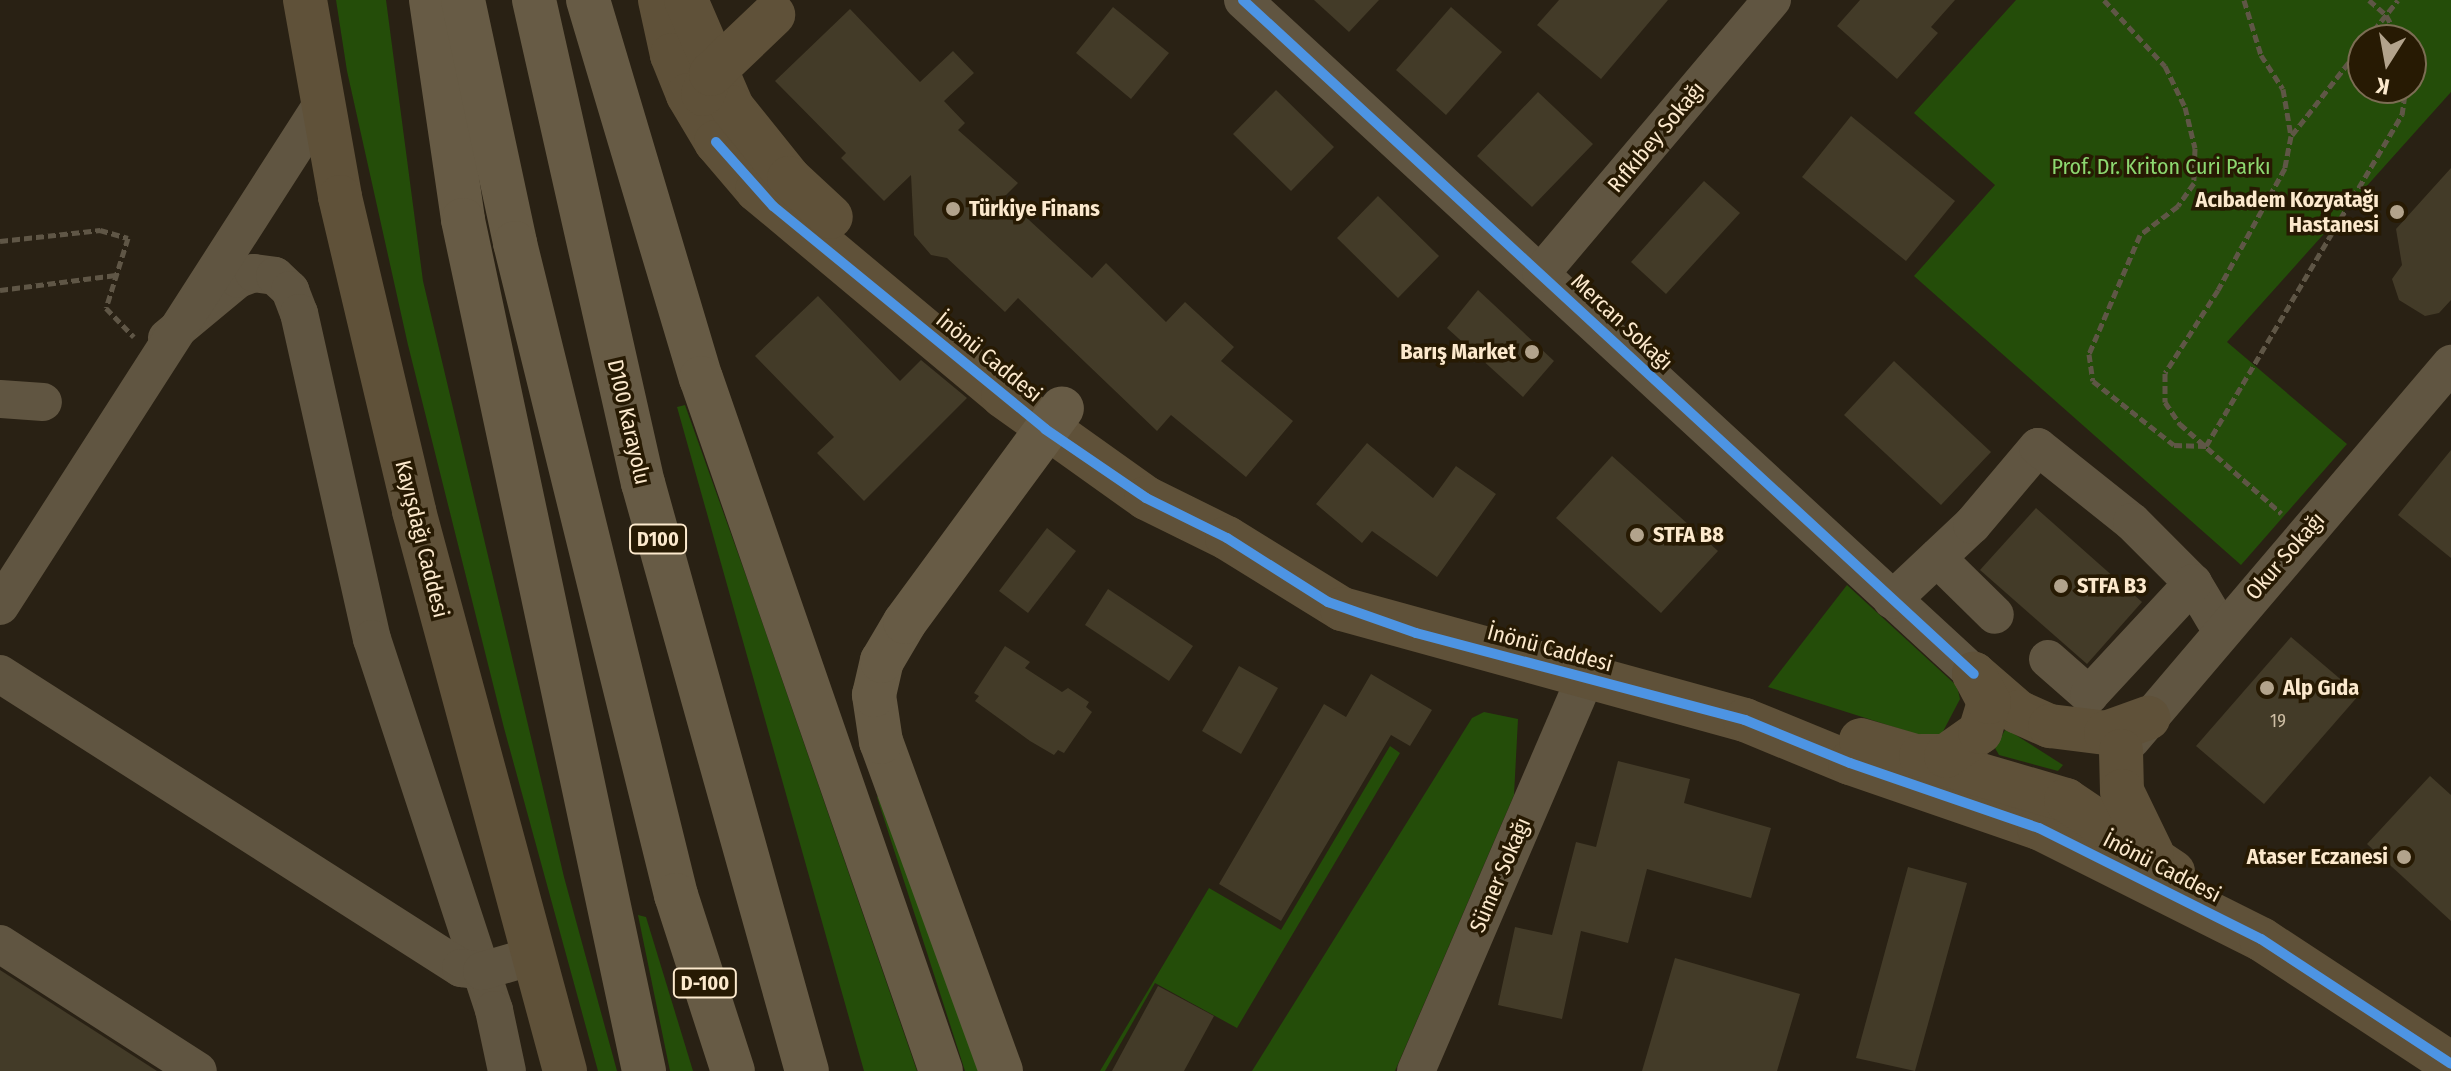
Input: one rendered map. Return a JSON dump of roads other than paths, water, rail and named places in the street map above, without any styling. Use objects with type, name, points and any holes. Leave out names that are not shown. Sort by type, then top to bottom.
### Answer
[{"type":"highway","points":[[431,0],[463,220],[644,1071]]},
{"type":"highway","points":[[463,0],[515,243],[676,895],[704,1071]]},
{"type":"highway","name":"D100 Karayolu","points":[[534,0],[643,483],[807,1071]]},
{"type":"highway","points":[[588,0],[697,364],[941,1071]]},
{"type":"highway","points":[[1001,1071],[881,742],[874,695],[892,643],[1054,418]]},
{"type":"highway","name":"D-100","points":[[676,895],[733,1071]]},
{"type":"main road","name":"Kayışdağı Caddesi","points":[[305,0],[340,197],[414,511],[565,1071]]},
{"type":"main road","points":[[660,0],[678,74],[734,138]]},
{"type":"main road","points":[[686,0],[698,14],[725,25],[747,25],[782,8]]},
{"type":"main road","points":[[686,0],[714,71]]},
{"type":"main road","points":[[734,138],[742,112],[743,78],[782,8]]},
{"type":"main road","points":[[734,138],[703,98],[714,71],[782,8]]},
{"type":"main road","name":"İnönü Caddesi","points":[[734,138],[773,206],[1054,418],[1146,498],[1227,538],[1342,609],[1585,679],[1745,720],[2066,820],[2261,939],[2451,1064]]},
{"type":"main road","points":[[1974,674],[2018,712],[2050,726],[2135,735]]},
{"type":"main road","points":[[1745,720],[1921,756],[1946,756],[1980,732],[1989,702],[1974,674]]},
{"type":"main road","points":[[2066,820],[2135,735]]},
{"type":"main road","points":[[2135,735],[2122,791],[2154,857]]},
{"type":"main road","points":[[1921,756],[2154,857],[2261,939]]},
{"type":"street","name":"Mercan Sokağı","points":[[1243,0],[1974,674]]},
{"type":"street","name":"Rıfkıbey Sokağı","points":[[1541,273],[1772,0]]},
{"type":"street","points":[[0,606],[152,339],[323,103]]},
{"type":"street","points":[[152,339],[238,279],[254,273],[285,282],[299,313],[372,639],[482,971],[507,1071]]},
{"type":"street","name":"Okur Sokağı","points":[[2135,735],[2221,630],[2451,364]]},
{"type":"street","points":[[0,399],[43,402]]},
{"type":"street","points":[[1892,600],[1937,558],[2038,447],[2132,522],[2193,583],[2221,630]]},
{"type":"street","points":[[1937,558],[1995,615]]},
{"type":"street","points":[[2048,659],[2089,695],[2193,583]]},
{"type":"street","points":[[0,674],[230,816],[461,968],[482,971],[533,956]]},
{"type":"street","name":"Sümer Sokağı","points":[[1416,1071],[1585,679]]},
{"type":"street","points":[[0,944],[198,1071]]},
{"type":"place","name":"Türkiye Finans","points":[[953,209]]},
{"type":"place","name":"Acıbadem Kozyatağı Hastanesi","points":[[2397,212]]},
{"type":"place","name":"Barış Market","points":[[1532,352]]},
{"type":"place","name":"STFA B8","points":[[1637,535]]},
{"type":"place","name":"STFA B3","points":[[2061,586]]},
{"type":"place","name":"Alp Gıda","points":[[2267,688]]},
{"type":"place","name":"Ataser Eczanesi","points":[[2404,857]]},
{"type":"park label","name":"Prof. Dr. Kriton Curi Parkı","points":[[2161,167]]}]
